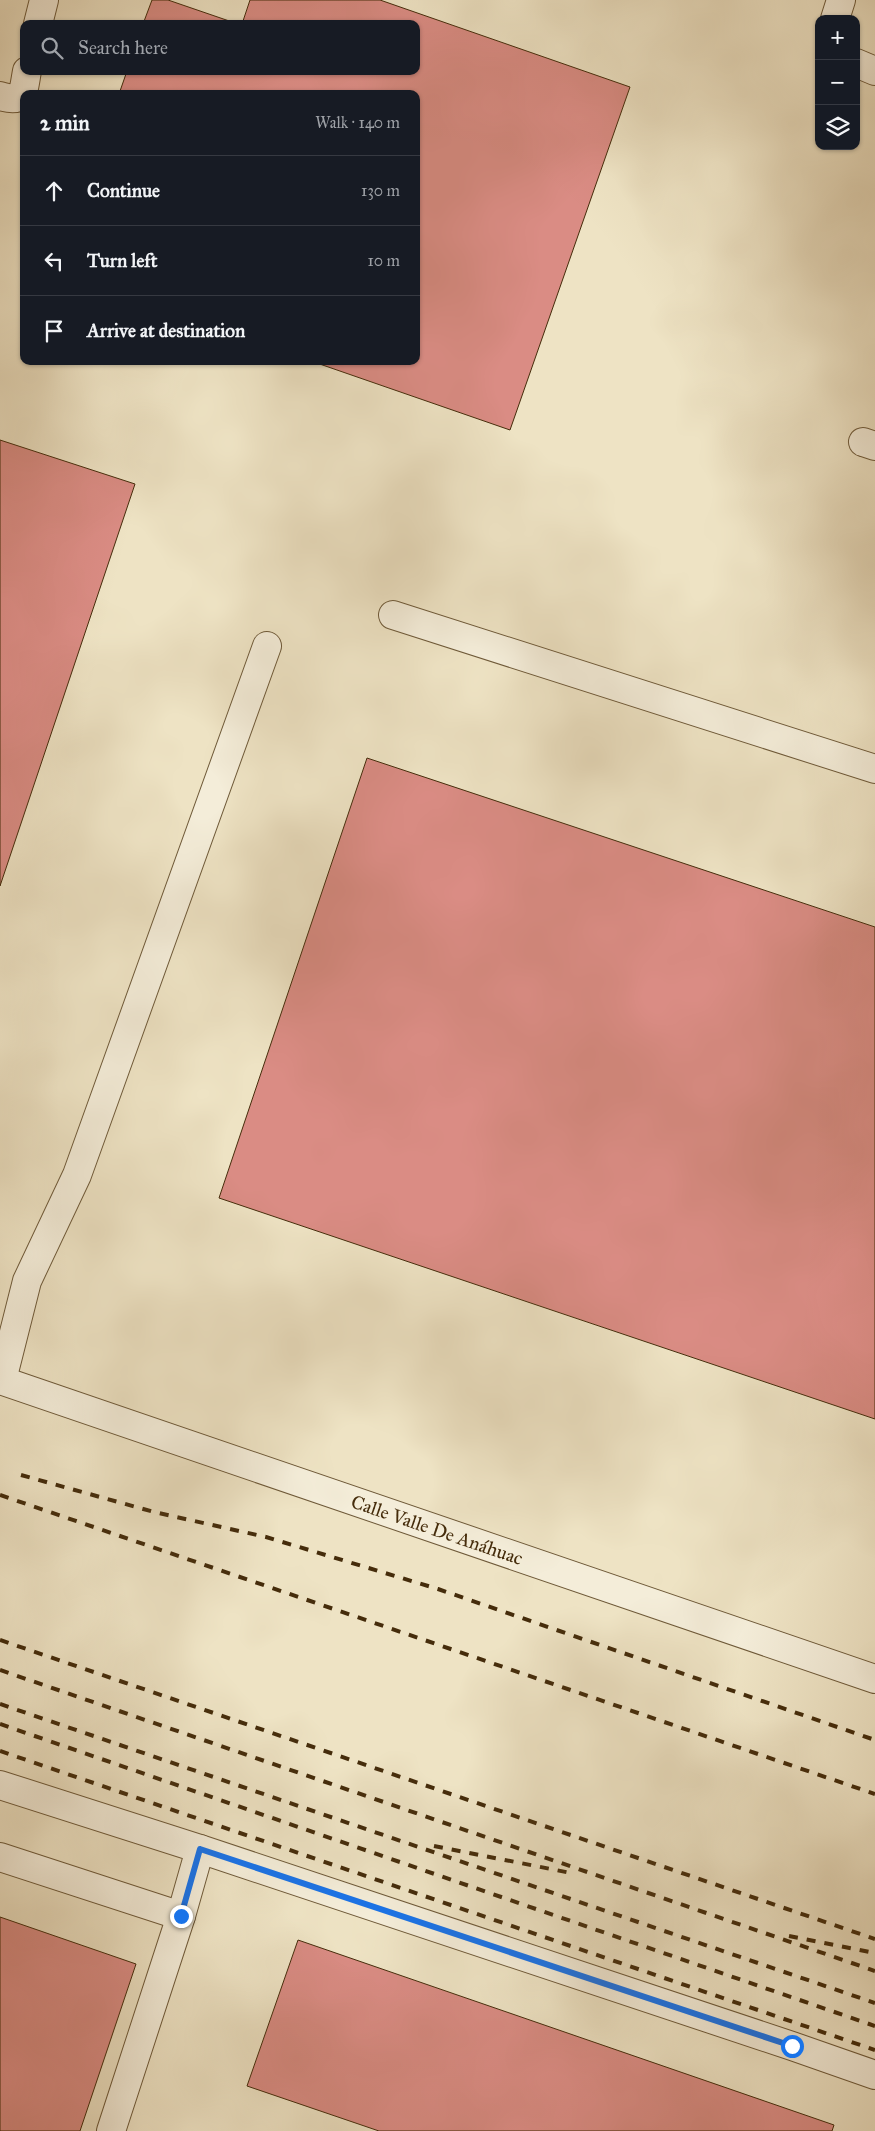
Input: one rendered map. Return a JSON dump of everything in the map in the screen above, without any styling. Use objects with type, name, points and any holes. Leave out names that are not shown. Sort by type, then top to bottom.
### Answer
[{"type":"street","points":[[39,20],[44,0]]},
{"type":"street","points":[[836,15],[840,0]]},
{"type":"street","points":[[860,65],[875,71]]},
{"type":"street","points":[[23,90],[26,75]]},
{"type":"street","points":[[0,96],[14,100],[20,97]]},
{"type":"street","points":[[393,615],[875,769]]},
{"type":"street","points":[[1,1380],[27,1281],[77,1175],[267,646]]},
{"type":"street","name":"Calle Valle De Anáhuac","points":[[1,1380],[875,1679]]},
{"type":"street","points":[[0,1785],[200,1849],[875,2075]]},
{"type":"street","points":[[111,2131],[181,1916],[200,1849]]},
{"type":"street","points":[[0,1857],[181,1916]]},
{"type":"building","points":[[152,0],[168,0],[226,20],[144,20]]},
{"type":"building","points":[[250,0],[380,0],[630,87],[510,430],[323,365],[420,365],[420,90],[120,90],[126,75],[420,75],[420,20],[243,20]]},
{"type":"building","points":[[0,440],[135,484],[0,886]]},
{"type":"building","points":[[367,758],[875,927],[875,1419],[219,1198]]},
{"type":"building","points":[[0,1917],[136,1964],[80,2131],[0,2131]]},
{"type":"building","points":[[298,1940],[834,2125],[832,2131],[379,2131],[247,2086]]},
{"type":"railway","points":[[21,1475],[154,1512],[266,1537],[438,1589],[875,1740]]},
{"type":"railway","points":[[0,1495],[875,1794]]},
{"type":"railway","points":[[0,1640],[875,1939]]},
{"type":"railway","points":[[0,1670],[875,1971]]},
{"type":"railway","points":[[0,1704],[875,2003]]},
{"type":"railway","points":[[0,1724],[875,2026]]},
{"type":"railway","points":[[0,1751],[875,2050]]},
{"type":"railway","points":[[434,1846],[571,1873]]},
{"type":"railway","points":[[789,1936],[875,1953]]},
{"type":"route","points":[[181,1916],[200,1849],[792,2046]]}]
